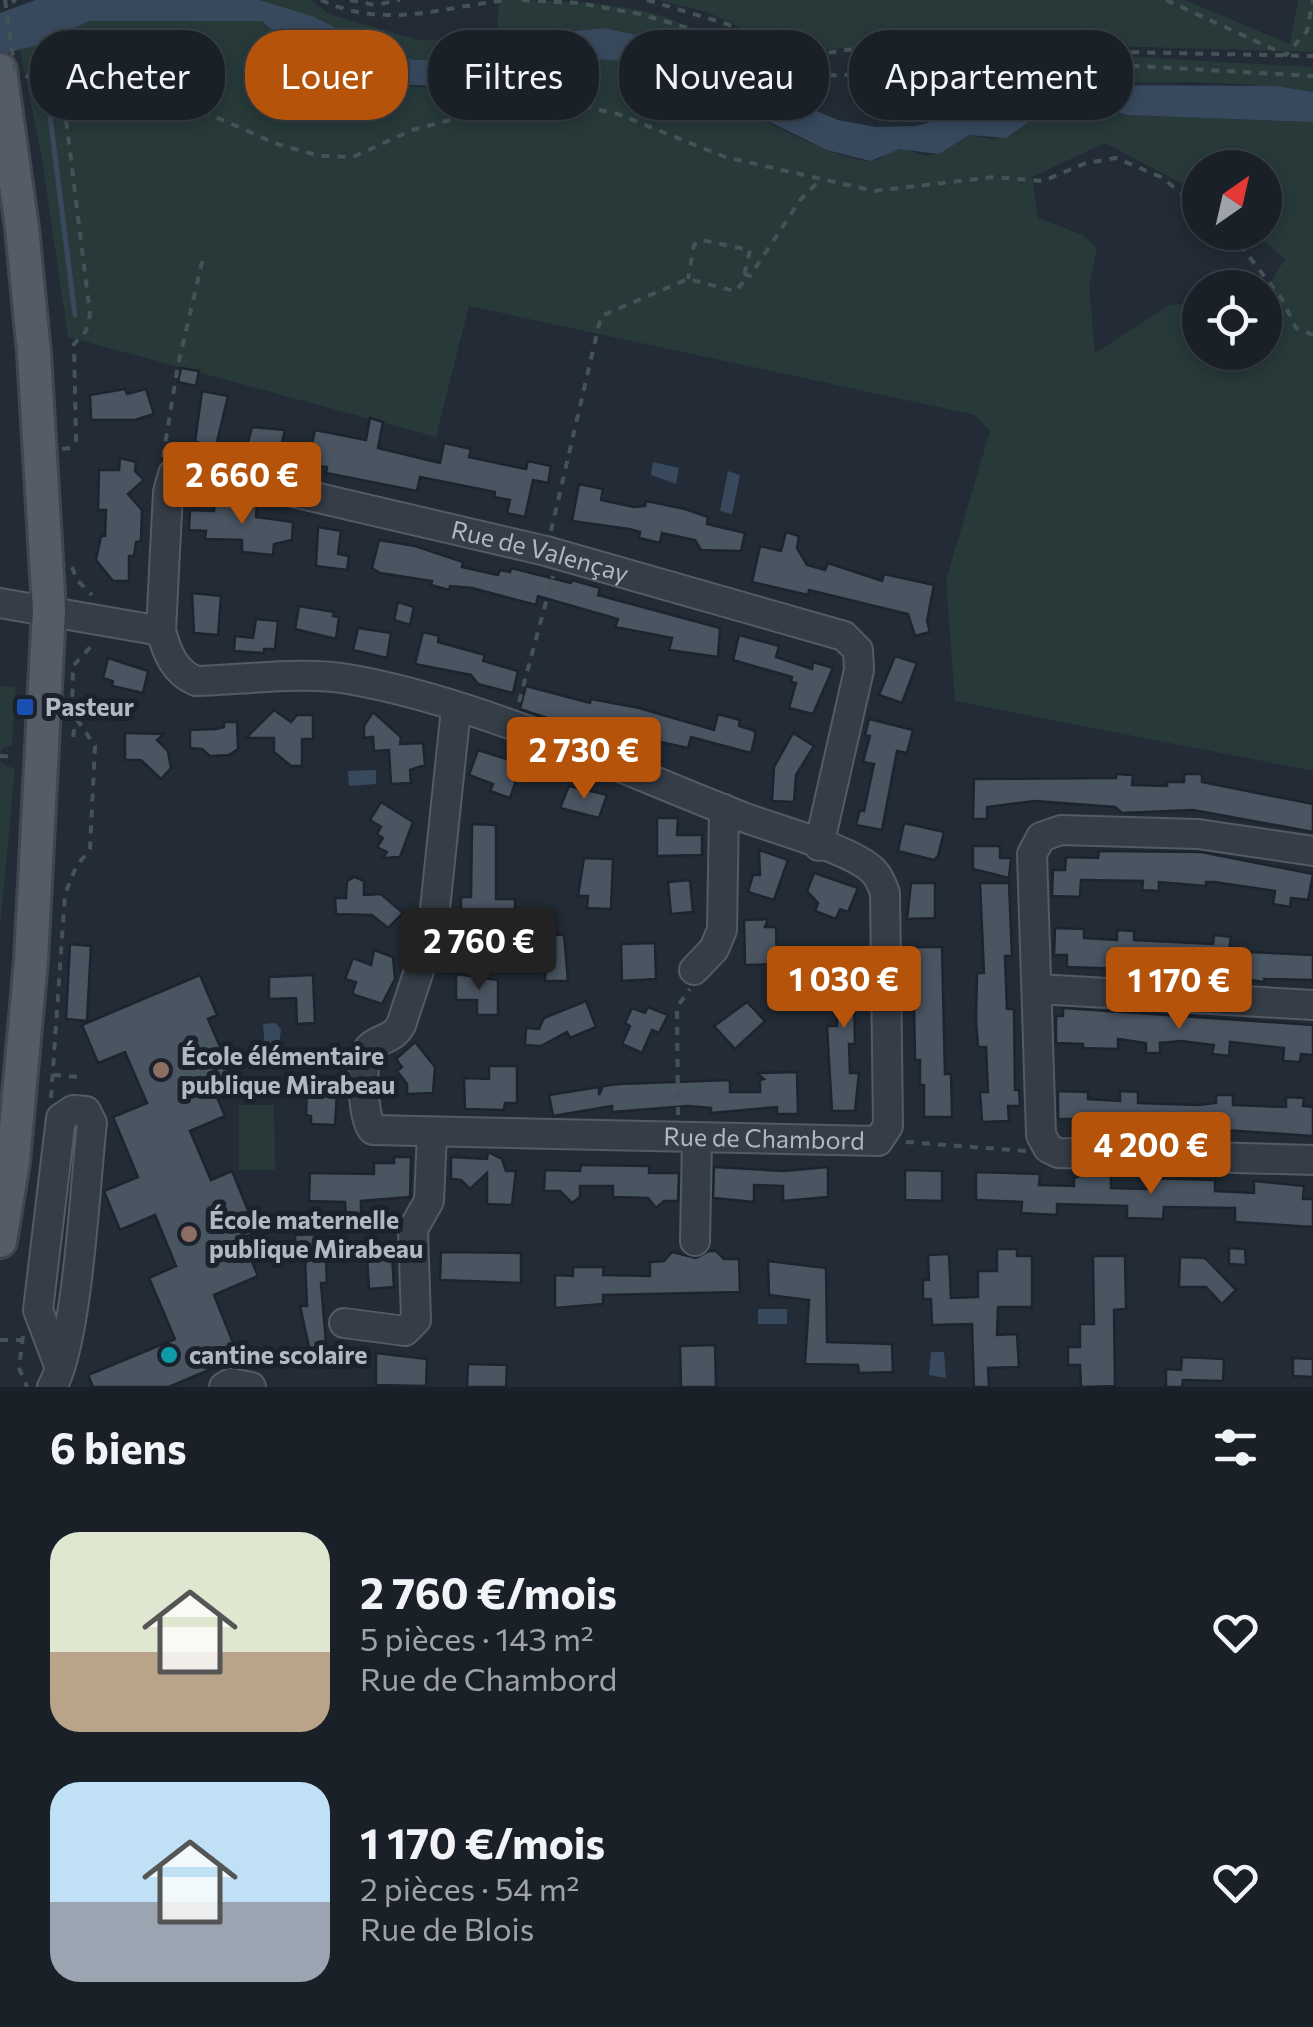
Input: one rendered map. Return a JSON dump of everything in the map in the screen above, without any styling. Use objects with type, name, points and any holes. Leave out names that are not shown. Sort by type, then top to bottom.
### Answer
[{"type":"main road","points":[[0,1241],[25,1038],[49,610],[32,335],[8,74]]},
{"type":"street","name":"Rue de Valençay","points":[[173,474],[194,469],[553,552],[844,636],[858,650],[859,670],[819,846]]},
{"type":"street","points":[[0,604],[160,631],[168,492],[173,474]]},
{"type":"street","name":"Rue de Chambord","points":[[160,631],[182,676],[196,681],[346,678],[456,709],[512,726],[870,868],[885,893],[888,1126],[882,1138],[865,1144],[432,1134],[378,1132],[369,1127],[364,1118],[365,1055],[371,1046],[392,1038],[401,1025],[432,928],[456,709]]},
{"type":"street","points":[[694,970],[714,949],[722,930],[724,810]]},
{"type":"street","points":[[1313,851],[1198,834],[1061,830],[1045,833],[1032,854],[1041,1136],[1048,1148],[1058,1153],[1313,1160]]},
{"type":"street","points":[[1038,989],[1313,1006]]},
{"type":"street","points":[[45,1328],[92,1123],[86,1111],[73,1110],[61,1118],[38,1310],[56,1378]]},
{"type":"street","points":[[344,1323],[405,1331],[414,1324],[413,1230],[428,1200],[432,1134]]},
{"type":"street","points":[[688,1138],[695,1241]]},
{"type":"street","points":[[224,1387],[250,1387]]},
{"type":"path","points":[[4,0],[8,74]]},
{"type":"path","points":[[322,0],[349,13],[379,18],[508,0]]},
{"type":"path","points":[[350,0],[375,5],[400,0]]},
{"type":"path","points":[[522,0],[578,2],[640,14],[688,28],[782,73],[801,76],[886,74],[1014,59],[1313,76]]},
{"type":"path","points":[[647,0],[727,24],[772,47],[806,56],[874,46],[1032,41],[1124,52],[1313,56]]},
{"type":"path","points":[[1166,0],[1286,55]]},
{"type":"path","points":[[1286,55],[1307,31],[1313,0]]},
{"type":"path","points":[[222,120],[277,144],[320,156],[353,156],[412,130],[515,103],[556,100],[618,114],[725,158],[874,191],[994,177],[1043,180],[1086,162],[1116,158],[1161,177],[1182,194]]},
{"type":"path","points":[[62,449],[70,448],[76,440],[74,344],[86,330],[90,314],[66,120]]},
{"type":"path","points":[[744,274],[750,276],[801,199],[820,180]]},
{"type":"path","points":[[512,726],[553,552],[601,316],[688,279],[735,291],[750,250],[702,240],[694,245],[688,279]]},
{"type":"path","points":[[1244,250],[1282,299],[1296,328],[1313,335]]},
{"type":"path","points":[[173,474],[162,454],[203,258]]},
{"type":"path","points":[[73,737],[76,720]]},
{"type":"path","points":[[688,1138],[677,1006],[689,993],[694,970]]},
{"type":"path","points":[[53,1075],[80,1077]]},
{"type":"path","points":[[882,1138],[957,1148],[1035,1152],[1048,1148]]},
{"type":"path","points":[[0,1340],[45,1328]]},
{"type":"path","points":[[27,1387],[19,1368],[45,1328]]},
{"type":"shaded area","points":[[259,0],[310,0],[329,14],[384,30],[341,30],[312,16]]},
{"type":"shaded area","points":[[499,0],[618,6],[678,22],[691,30],[497,30]]},
{"type":"shaded area","points":[[657,0],[1185,0],[1290,44],[1298,0],[1313,0],[1313,52],[1133,47],[1133,30],[849,30],[849,48],[829,49],[829,30],[745,30],[707,12]]},
{"type":"shaded area","points":[[89,21],[262,21],[274,30],[245,30],[245,120],[408,120],[408,86],[428,87],[428,120],[599,120],[599,59],[604,59],[619,61],[619,120],[762,120],[826,149],[872,161],[900,149],[935,154],[969,135],[994,139],[1030,120],[1133,120],[1133,115],[1313,122],[1313,771],[955,701],[946,580],[990,431],[975,415],[469,306],[436,437],[68,337],[34,120],[225,120],[225,30],[68,30]],"holes":[[[1105,143],[1182,184],[1182,150],[1282,150],[1282,250],[1275,250],[1285,259],[1278,270],[1282,270],[1282,370],[1182,370],[1182,304],[1169,305],[1095,353],[1089,285],[1097,248],[1083,235],[1038,218],[1032,177]]]},
{"type":"shaded area","points":[[408,37],[428,40],[428,59],[408,58]]},
{"type":"shaded area","points":[[30,46],[30,100],[20,50]]},
{"type":"shaded area","points":[[1133,57],[1313,67],[1313,92],[1238,84],[1133,83]]},
{"type":"shaded area","points":[[0,686],[16,687],[12,745],[1,749],[1,763],[15,769],[0,928]]},
{"type":"shaded area","points":[[239,1105],[274,1105],[275,1170],[239,1170]]},
{"type":"water","points":[[35,0],[259,0],[312,16],[341,30],[272,30],[262,21],[89,21],[70,30],[30,30],[30,47],[0,55],[0,13]]},
{"type":"water","points":[[605,28],[619,31],[619,61],[599,59],[599,30],[584,30]]},
{"type":"water","points":[[408,58],[428,59],[428,85],[408,85]]},
{"type":"water","points":[[1133,85],[1275,86],[1313,92],[1313,122],[1133,115]]},
{"type":"water","points":[[829,116],[876,127],[916,126],[937,120],[1031,120],[1006,138],[969,135],[939,154],[900,149],[870,161],[827,150],[765,120],[829,120]]},
{"type":"water","points":[[653,462],[679,468],[676,484],[651,475]]},
{"type":"water","points":[[728,471],[740,475],[732,514],[720,511]]},
{"type":"water","points":[[376,770],[376,784],[349,786],[348,771]]},
{"type":"water","points":[[276,1023],[281,1030],[278,1050],[265,1051],[263,1024]]},
{"type":"water","points":[[758,1309],[787,1309],[787,1324],[758,1324]]},
{"type":"water","points":[[931,1352],[944,1352],[946,1378],[929,1375]]},
{"type":"building","points":[[181,368],[199,371],[196,386],[178,382]]},
{"type":"building","points":[[125,389],[127,394],[146,389],[154,414],[135,420],[91,420],[90,395]]},
{"type":"building","points":[[202,391],[228,396],[216,446],[195,442]]},
{"type":"building","points":[[370,418],[383,422],[378,448],[440,463],[444,443],[471,449],[469,457],[506,465],[526,469],[528,461],[551,466],[548,483],[533,480],[525,517],[507,513],[510,500],[494,497],[495,492],[420,477],[417,491],[326,473],[327,467],[286,462],[246,450],[252,427],[285,430],[282,442],[311,448],[315,430],[366,440]]},
{"type":"building","points":[[120,458],[136,462],[135,471],[144,480],[128,494],[142,510],[141,541],[136,542],[134,556],[129,556],[129,581],[113,581],[96,560],[101,536],[105,536],[106,510],[98,510],[99,470],[119,470]]},
{"type":"building","points":[[579,484],[603,489],[601,500],[634,507],[645,506],[646,501],[708,517],[707,524],[745,533],[741,551],[701,550],[695,540],[662,533],[660,543],[639,538],[640,532],[629,529],[572,521]]},
{"type":"building","points":[[215,502],[257,505],[256,517],[293,522],[292,540],[274,544],[273,555],[242,552],[242,540],[205,539],[206,531],[189,530],[190,510],[214,511]]},
{"type":"building","points":[[318,527],[341,531],[338,554],[349,556],[347,570],[316,566]]},
{"type":"building","points":[[786,532],[799,536],[797,548],[807,565],[825,570],[828,563],[882,581],[884,574],[934,585],[927,621],[930,632],[915,636],[908,614],[809,590],[808,595],[752,582],[760,546],[781,551]]},
{"type":"building","points":[[379,540],[415,546],[463,562],[462,567],[498,575],[500,570],[510,572],[511,568],[571,583],[572,580],[600,588],[598,595],[720,628],[718,657],[669,650],[672,638],[615,627],[618,619],[538,596],[536,605],[472,588],[450,586],[449,590],[431,585],[432,581],[380,573],[372,568]]},
{"type":"building","points":[[192,593],[221,596],[218,635],[194,633]]},
{"type":"building","points":[[398,602],[414,607],[410,625],[394,620]]},
{"type":"building","points":[[299,606],[334,612],[333,616],[339,617],[336,639],[295,629]]},
{"type":"building","points":[[256,619],[278,621],[275,649],[264,649],[264,653],[234,651],[235,636],[253,638]]},
{"type":"building","points":[[358,628],[391,633],[387,658],[353,650]]},
{"type":"building","points":[[423,632],[439,636],[438,642],[485,655],[483,661],[518,671],[513,693],[478,684],[471,675],[415,664]]},
{"type":"building","points":[[739,635],[779,646],[776,657],[812,669],[813,662],[833,668],[813,714],[789,708],[796,683],[791,682],[792,677],[733,660]]},
{"type":"building","points":[[895,656],[917,663],[902,703],[879,695]]},
{"type":"building","points":[[108,658],[148,671],[143,693],[112,686],[113,681],[103,678]]},
{"type":"building","points":[[526,686],[590,703],[591,699],[639,708],[714,730],[718,714],[740,720],[739,726],[755,731],[751,753],[691,737],[688,748],[610,731],[600,736],[520,709]]},
{"type":"building","points":[[274,710],[291,722],[297,715],[313,715],[313,739],[302,739],[302,766],[291,766],[274,752],[274,738],[246,738]]},
{"type":"building","points":[[373,712],[401,737],[400,744],[423,743],[425,765],[410,770],[411,783],[391,784],[389,750],[374,751],[373,737],[364,738],[364,726]]},
{"type":"building","points":[[869,719],[913,730],[907,753],[897,751],[882,830],[856,825],[860,810],[864,811],[874,764],[863,762],[870,736],[865,735]]},
{"type":"building","points":[[224,722],[237,722],[238,749],[229,755],[210,756],[202,749],[190,748],[190,730],[216,729],[224,727]]},
{"type":"building","points":[[125,733],[164,734],[157,740],[168,751],[171,768],[161,779],[141,760],[125,760]]},
{"type":"building","points":[[793,733],[814,746],[796,775],[794,802],[772,801],[774,767]]},
{"type":"building","points":[[478,750],[522,764],[510,798],[490,791],[493,784],[469,775]]},
{"type":"building","points":[[1116,774],[1133,775],[1132,785],[1167,786],[1167,782],[1184,782],[1184,774],[1202,774],[1202,782],[1313,804],[1313,832],[1193,810],[1122,813],[1115,807],[1035,801],[987,807],[987,819],[973,819],[974,779],[1116,778]]},
{"type":"building","points":[[569,786],[607,795],[599,818],[560,808]]},
{"type":"building","points":[[381,802],[413,822],[400,857],[383,858],[387,852],[377,847],[383,838],[377,834],[381,827],[370,820]]},
{"type":"building","points":[[657,818],[678,818],[677,835],[702,835],[702,855],[657,856]]},
{"type":"building","points":[[904,823],[944,832],[934,860],[898,851]]},
{"type":"building","points":[[472,824],[496,825],[496,899],[515,899],[515,918],[498,919],[497,941],[477,941],[473,911],[461,911],[461,897],[471,897]]},
{"type":"building","points":[[973,846],[1000,846],[1000,858],[1011,858],[1009,878],[973,869]]},
{"type":"building","points":[[759,850],[788,860],[774,900],[748,892],[753,875],[760,875]]},
{"type":"building","points":[[1099,851],[1201,852],[1313,874],[1308,900],[1291,898],[1290,907],[1273,904],[1275,891],[1214,882],[1206,882],[1206,886],[1159,882],[1159,891],[1142,890],[1143,881],[1081,880],[1080,897],[1052,896],[1053,870],[1065,870],[1066,857],[1098,858]]},
{"type":"building","points":[[584,858],[613,859],[611,909],[587,908],[588,896],[578,896]]},
{"type":"building","points":[[814,873],[858,888],[848,912],[840,909],[836,919],[815,911],[818,903],[807,891]]},
{"type":"building","points":[[355,877],[364,881],[364,895],[381,894],[403,913],[388,928],[372,915],[336,914],[335,898],[346,898],[347,881]]},
{"type":"building","points":[[690,880],[693,912],[671,914],[668,882]]},
{"type":"building","points":[[911,883],[935,883],[935,918],[907,919]]},
{"type":"building","points":[[980,883],[1009,883],[1012,956],[1005,956],[1007,1009],[1014,1009],[1015,1090],[1019,1090],[1020,1106],[1008,1106],[1009,1121],[982,1122],[980,1092],[988,1092],[986,1047],[978,1047],[976,1021],[977,973],[984,973]]},
{"type":"building","points":[[768,919],[765,927],[776,927],[777,964],[745,965],[744,920]]},
{"type":"building","points":[[1055,928],[1084,929],[1084,938],[1117,940],[1117,930],[1134,931],[1134,940],[1213,944],[1214,935],[1231,937],[1229,951],[1313,955],[1313,980],[1264,982],[1185,971],[1067,967],[1067,955],[1054,955]]},
{"type":"building","points":[[541,934],[564,935],[568,981],[545,981],[546,954],[540,954]]},
{"type":"building","points":[[655,943],[656,979],[622,981],[621,944]]},
{"type":"building","points":[[70,944],[91,946],[87,1021],[66,1019]]},
{"type":"building","points":[[903,947],[942,947],[945,1074],[951,1074],[952,1117],[924,1117],[924,1085],[920,1085],[920,1060],[915,1060],[913,951]]},
{"type":"building","points":[[835,949],[859,949],[855,1044],[849,1044],[850,1073],[859,1073],[855,1111],[832,1111],[827,1026],[837,1026]]},
{"type":"building","points":[[374,950],[393,957],[395,979],[382,1004],[352,994],[356,982],[345,979],[353,958],[371,965]]},
{"type":"building","points":[[456,974],[498,980],[498,1015],[477,1015],[477,1000],[456,1000]]},
{"type":"building","points":[[200,975],[217,1015],[208,1019],[234,1079],[213,1088],[225,1116],[190,1131],[211,1180],[232,1171],[257,1232],[242,1238],[258,1276],[214,1295],[236,1350],[205,1362],[209,1370],[169,1387],[93,1387],[88,1375],[175,1339],[149,1278],[176,1266],[155,1215],[120,1230],[104,1191],[138,1177],[113,1117],[147,1103],[125,1052],[98,1063],[82,1025]]},
{"type":"building","points":[[313,975],[315,1023],[297,1024],[296,998],[269,999],[269,977]]},
{"type":"building","points":[[586,1001],[596,1027],[570,1038],[567,1032],[541,1046],[525,1045],[526,1028],[539,1029],[544,1018]]},
{"type":"building","points":[[747,1002],[765,1021],[735,1049],[714,1026]]},
{"type":"building","points":[[648,1007],[668,1015],[659,1033],[652,1030],[642,1053],[622,1044],[632,1008],[645,1013]]},
{"type":"building","points":[[1063,1008],[1313,1025],[1313,1055],[1301,1054],[1300,1062],[1283,1061],[1284,1048],[1230,1042],[1229,1056],[1212,1054],[1214,1045],[1181,1041],[1160,1043],[1160,1053],[1146,1053],[1146,1043],[1118,1039],[1118,1049],[1056,1043],[1056,1016],[1063,1016]]},
{"type":"building","points":[[415,1042],[435,1067],[433,1093],[407,1094],[407,1084],[397,1071],[402,1067],[396,1059]]},
{"type":"building","points":[[489,1066],[517,1066],[517,1103],[505,1103],[504,1110],[465,1109],[464,1078],[489,1079]]},
{"type":"building","points":[[797,1072],[798,1114],[777,1114],[777,1107],[711,1113],[711,1108],[688,1106],[612,1112],[612,1106],[553,1116],[549,1095],[599,1087],[599,1095],[603,1086],[619,1084],[730,1080],[730,1092],[760,1092],[760,1080],[764,1079],[757,1073]]},
{"type":"building","points":[[320,1076],[338,1077],[335,1125],[311,1124],[311,1116],[306,1115],[307,1085],[320,1085]]},
{"type":"building","points":[[1058,1091],[1088,1092],[1088,1099],[1120,1101],[1120,1091],[1138,1092],[1138,1103],[1199,1105],[1216,1103],[1216,1095],[1233,1095],[1233,1105],[1286,1107],[1286,1097],[1304,1098],[1303,1106],[1313,1107],[1313,1136],[1224,1130],[1182,1135],[1071,1131],[1072,1119],[1058,1119]]},
{"type":"building","points":[[488,1152],[502,1159],[506,1171],[516,1171],[512,1205],[487,1204],[487,1173],[470,1189],[461,1180],[451,1179],[451,1157],[487,1159]]},
{"type":"building","points":[[394,1157],[411,1157],[410,1197],[361,1201],[361,1219],[346,1219],[345,1202],[309,1201],[310,1173],[374,1174],[374,1163],[394,1163]]},
{"type":"building","points":[[581,1165],[649,1166],[649,1173],[679,1173],[678,1201],[664,1201],[656,1208],[648,1198],[613,1197],[613,1186],[580,1186],[580,1197],[572,1203],[560,1191],[544,1191],[545,1170],[580,1171]]},
{"type":"building","points":[[714,1167],[784,1171],[828,1167],[828,1197],[783,1201],[783,1186],[754,1185],[754,1202],[713,1198]]},
{"type":"building","points":[[905,1170],[942,1171],[942,1201],[905,1200]]},
{"type":"building","points":[[976,1172],[1040,1174],[1039,1185],[1074,1186],[1074,1178],[1082,1175],[1111,1176],[1111,1188],[1147,1189],[1148,1178],[1215,1180],[1215,1191],[1254,1193],[1254,1181],[1304,1186],[1303,1199],[1313,1199],[1313,1227],[1235,1222],[1235,1208],[1164,1207],[1163,1219],[1127,1218],[1127,1206],[1057,1204],[1057,1215],[1021,1213],[1022,1202],[976,1200]]},
{"type":"building","points":[[325,1234],[327,1283],[321,1283],[327,1355],[311,1356],[300,1306],[307,1306],[305,1258],[296,1259],[295,1235]]},
{"type":"building","points":[[1229,1248],[1245,1249],[1246,1265],[1229,1264]]},
{"type":"building","points":[[997,1249],[1017,1249],[1017,1256],[1032,1256],[1032,1307],[998,1307],[997,1335],[1017,1334],[1019,1367],[988,1368],[989,1387],[974,1387],[972,1324],[932,1325],[931,1299],[923,1299],[923,1280],[929,1280],[928,1255],[949,1254],[951,1298],[978,1297],[978,1271],[997,1271]]},
{"type":"building","points":[[716,1251],[724,1259],[739,1259],[740,1292],[603,1295],[603,1304],[555,1308],[555,1275],[573,1276],[573,1267],[604,1267],[603,1275],[650,1276],[650,1262],[664,1261],[672,1252],[696,1258]]},
{"type":"building","points":[[441,1252],[521,1253],[521,1283],[440,1280]]},
{"type":"building","points":[[392,1254],[394,1287],[369,1289],[367,1256]]},
{"type":"building","points":[[1093,1256],[1125,1256],[1126,1309],[1114,1310],[1115,1386],[1081,1387],[1080,1365],[1068,1365],[1068,1347],[1080,1347],[1080,1324],[1094,1324]]},
{"type":"building","points":[[1180,1257],[1205,1258],[1236,1290],[1222,1304],[1206,1287],[1179,1287]]},
{"type":"building","points":[[768,1261],[826,1268],[827,1342],[892,1344],[893,1372],[859,1373],[858,1365],[805,1364],[809,1300],[769,1295]]},
{"type":"building","points":[[715,1345],[716,1387],[681,1387],[680,1346]]},
{"type":"building","points":[[376,1353],[427,1359],[426,1386],[376,1385]]},
{"type":"building","points":[[1182,1357],[1224,1359],[1223,1381],[1183,1380],[1182,1387],[1166,1387],[1166,1369],[1181,1370]]},
{"type":"building","points":[[1293,1358],[1313,1359],[1313,1377],[1293,1376]]},
{"type":"building","points":[[468,1364],[507,1365],[506,1387],[467,1387]]},
{"type":"waterway","points":[[51,120],[75,315]]},
{"type":"place","name":"Pasteur","points":[[25,707]]},
{"type":"place","name":"École élémentaire publique Mirabeau","points":[[161,1070]]},
{"type":"place","name":"École maternelle publique Mirabeau","points":[[189,1234]]},
{"type":"place","name":"cantine scolaire","points":[[169,1355]]}]
